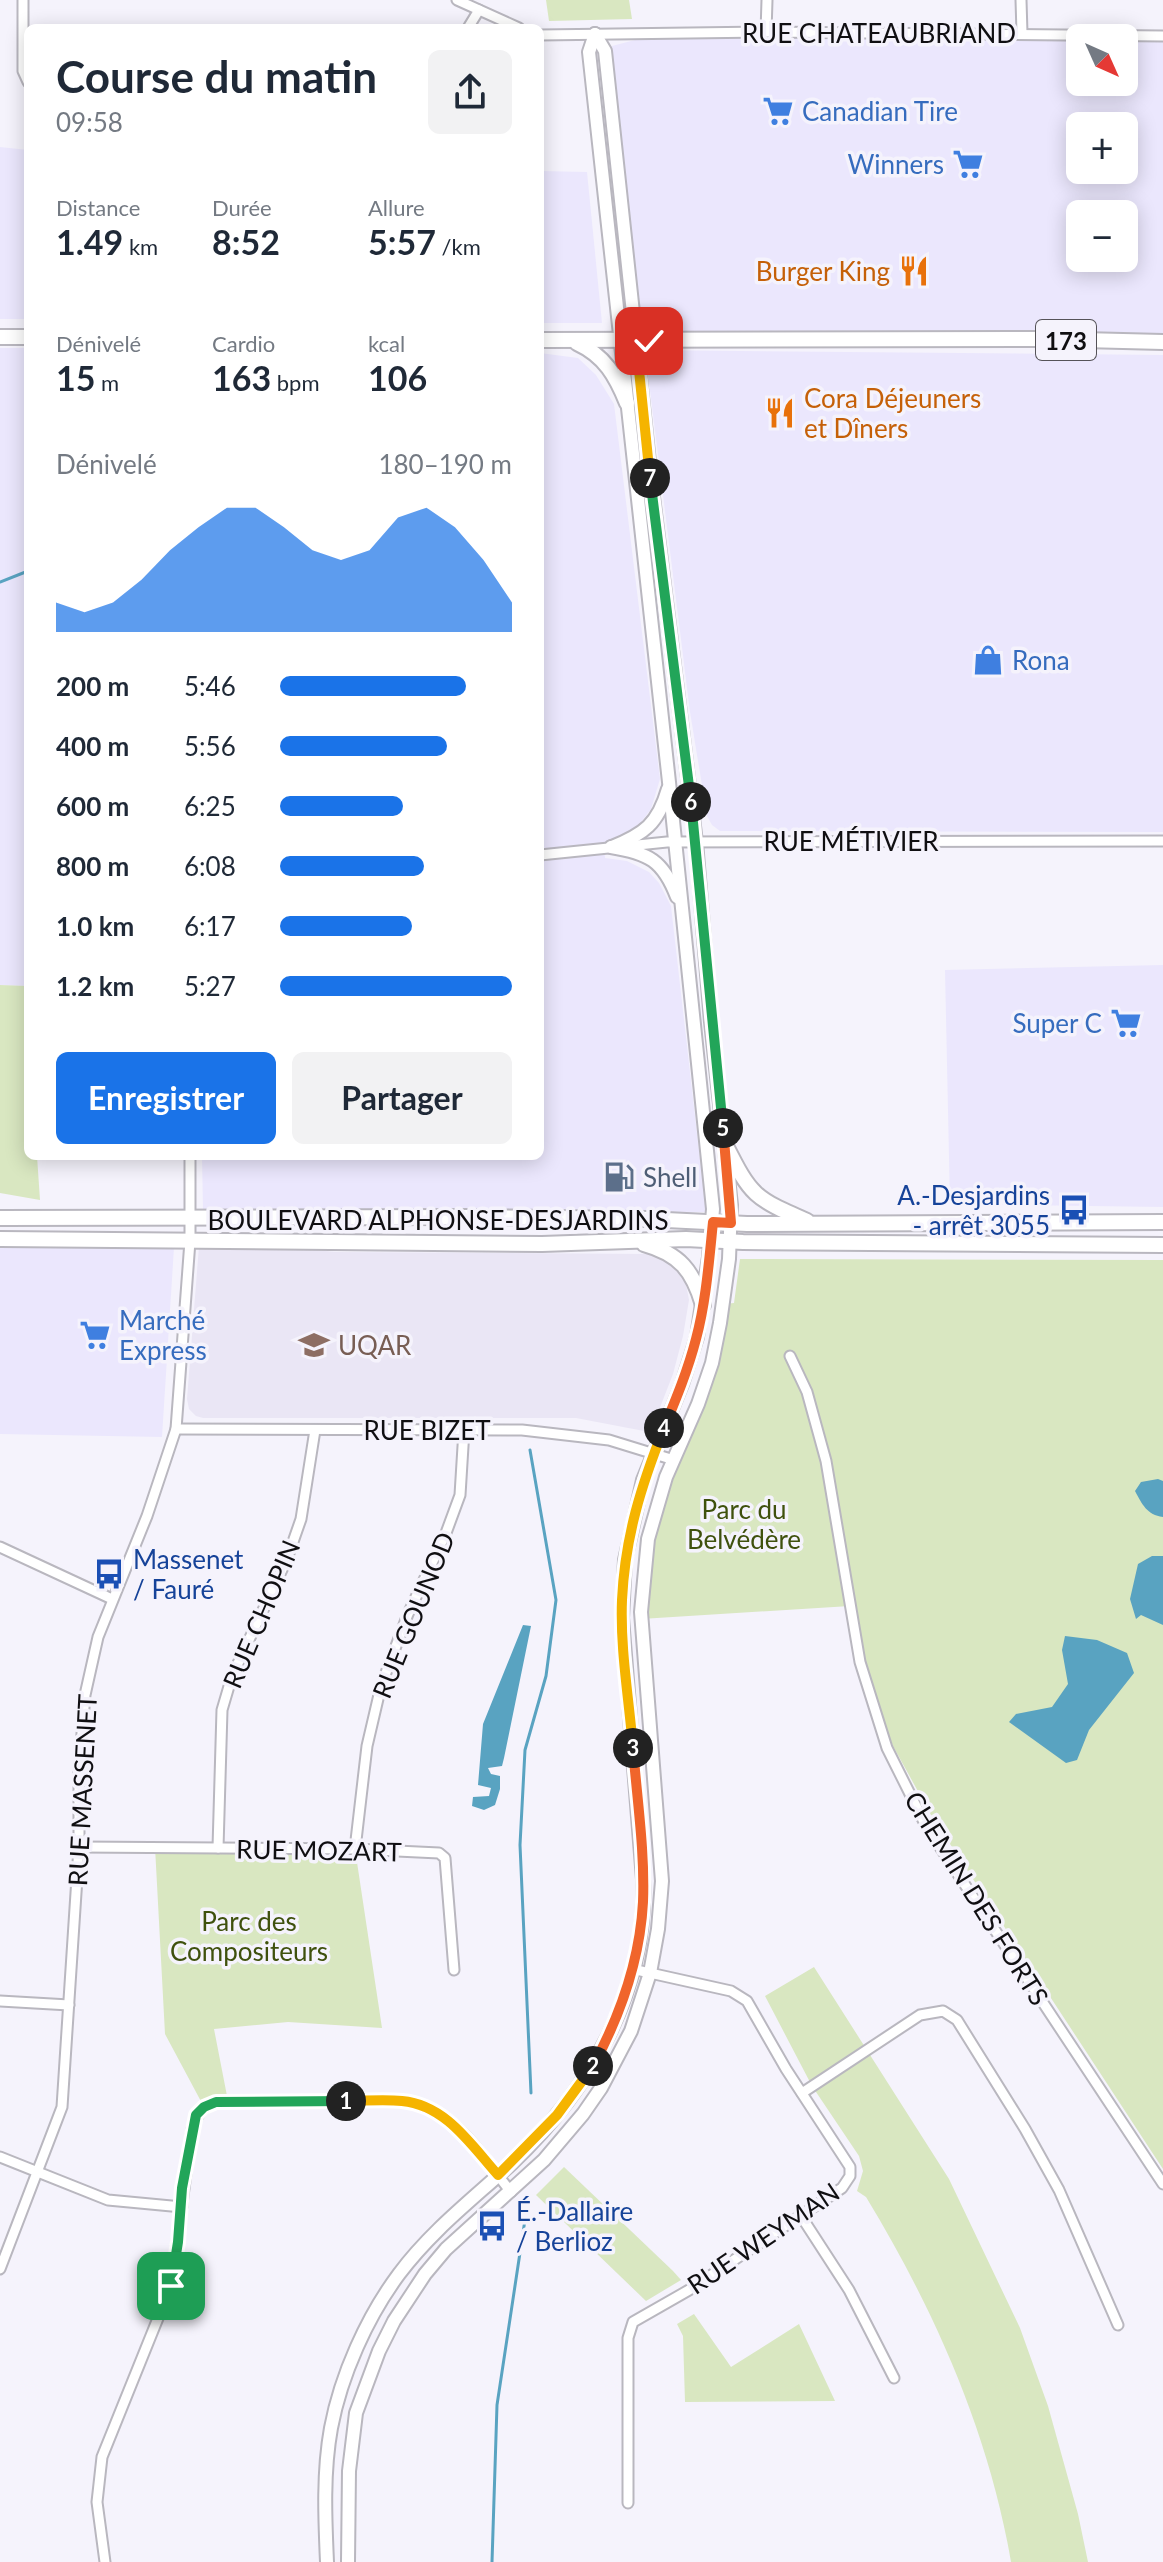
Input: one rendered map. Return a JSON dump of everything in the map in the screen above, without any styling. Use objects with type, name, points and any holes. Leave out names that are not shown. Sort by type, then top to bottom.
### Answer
[{"type":"main road","points":[[0,337],[24,337]]},
{"type":"main road","name":"173","points":[[544,340],[1046,339],[1163,342]]},
{"type":"main road","points":[[573,341],[588,347],[605,362],[617,378],[627,403]]},
{"type":"main road","points":[[725,1144],[753,1192],[767,1203],[815,1224]]},
{"type":"main road","name":"BOULEVARD ALPHONSE-DESJARDINS","points":[[0,1218],[479,1217],[815,1224],[1163,1222]]},
{"type":"main road","name":"BOULEVARD ALPHONSE-DESJARDINS","points":[[0,1239],[542,1244],[711,1240],[1163,1245]]},
{"type":"main road","points":[[632,1241],[666,1252],[685,1266],[697,1284],[703,1305]]},
{"type":"street","points":[[23,0],[24,73]]},
{"type":"street","points":[[457,0],[510,24]]},
{"type":"street","points":[[766,32],[767,0]]},
{"type":"street","points":[[1021,0],[1022,33]]},
{"type":"street","points":[[470,24],[479,10]]},
{"type":"street","name":"RUE CHATEAUBRIAND","points":[[544,35],[766,32],[1163,36]]},
{"type":"street","points":[[348,2562],[350,2450],[356,2413],[379,2351],[410,2294],[425,2274],[470,2227],[557,2146],[601,2088],[631,2031],[650,1973],[662,1881],[641,1612],[648,1539],[666,1477],[712,1363],[730,1241],[725,1144],[696,842],[651,481],[628,341],[589,52],[595,34]]},
{"type":"street","points":[[327,2562],[326,2472],[331,2429],[340,2393],[356,2352],[382,2300],[407,2264],[441,2226],[547,2127],[583,2081],[613,2025],[632,1969],[641,1921],[643,1889],[622,1600],[631,1527],[643,1480],[682,1384],[697,1337],[713,1222],[704,1103],[627,403],[628,341]]},
{"type":"street","points":[[611,847],[632,839],[652,823],[664,801],[669,782]]},
{"type":"street","name":"RUE MÉTIVIER","points":[[544,855],[675,842],[1163,841]]},
{"type":"street","points":[[611,847],[642,853],[658,864],[672,884],[683,914]]},
{"type":"street","name":"RUE MASSENET","points":[[0,2269],[62,2107],[79,1847],[79,1771],[85,1695],[98,1637],[147,1516],[176,1429],[190,1241],[190,1160]]},
{"type":"street","name":"CHEMIN DES FORTS","points":[[790,1356],[807,1392],[826,1461],[860,1662],[887,1748],[926,1826],[1163,2184]]},
{"type":"street","name":"RUE BIZET","points":[[176,1429],[522,1430],[609,1440],[674,1460]]},
{"type":"street","name":"RUE CHOPIN","points":[[218,1848],[222,1710],[232,1676],[287,1559],[301,1519],[315,1430]]},
{"type":"street","name":"RUE GOUNOD","points":[[355,1849],[367,1746],[381,1686],[408,1614],[460,1495],[464,1430]]},
{"type":"street","points":[[0,1547],[112,1599]]},
{"type":"street","name":"RUE MOZART","points":[[79,1847],[355,1849],[439,1853],[445,1858],[454,1970]]},
{"type":"street","name":"RUE WEYMAN","points":[[628,2503],[628,2338],[633,2322],[689,2290],[801,2216],[842,2188],[850,2176],[850,2167],[753,2011],[739,1995],[632,1969]]},
{"type":"street","points":[[0,2001],[69,2005]]},
{"type":"street","points":[[802,2093],[920,2015],[943,2011],[957,2020],[1059,2190],[1118,2325]]},
{"type":"street","points":[[105,2562],[97,2502],[102,2457],[171,2286],[182,2188],[196,2115],[204,2107],[216,2102],[404,2101],[421,2105],[445,2117],[463,2134],[511,2192]]},
{"type":"street","points":[[0,2157],[108,2200],[182,2207]]},
{"type":"street","points":[[801,2216],[849,2290],[894,2378]]},
{"type":"shaded area","points":[[750,35],[1066,35],[1066,96],[1138,96],[1138,35],[1163,35],[1163,335],[641,332],[612,46],[635,40]]},
{"type":"shaded area","points":[[0,147],[24,150],[24,319],[0,319]]},
{"type":"shaded area","points":[[544,171],[587,172],[602,323],[544,323]]},
{"type":"shaded area","points":[[0,348],[24,348],[24,986],[0,985]]},
{"type":"shaded area","points":[[645,350],[1163,355],[1163,832],[720,831],[712,825],[707,816],[690,712]]},
{"type":"shaded area","points":[[544,354],[578,358],[596,375],[614,404],[660,779],[651,809],[639,825],[623,836],[604,843],[605,858],[627,861],[649,872],[659,883],[671,906],[706,1212],[203,1210],[202,1160],[544,1160]]},
{"type":"shaded area","points":[[1163,965],[1163,1207],[950,1204],[945,970]]},
{"type":"shaded area","points":[[0,1246],[174,1247],[162,1437],[0,1434]]},
{"type":"shaded area","points":[[199,1246],[286,1247],[336,1252],[649,1254],[661,1258],[677,1271],[686,1284],[689,1300],[673,1374],[652,1428],[644,1431],[576,1418],[203,1418],[189,1409],[187,1399]]},
{"type":"green space","points":[[546,0],[629,0],[632,19],[549,21]]},
{"type":"green space","points":[[0,985],[24,986],[24,1160],[37,1160],[40,1200],[0,1193]]},
{"type":"green space","name":"Parc du Belvédère","points":[[740,1259],[1163,1260],[1163,2169],[931,1815],[893,1746],[860,1662],[850,1606],[641,1619],[648,1539],[698,1404],[723,1304],[734,1303]]},
{"type":"green space","name":"Parc des Compositeurs","points":[[155,1847],[355,1849],[382,2028],[288,2022],[214,2029],[228,2101],[204,2107],[165,2034]]},
{"type":"green space","points":[[814,1967],[949,2179],[1020,2328],[1048,2406],[1088,2562],[1011,2562],[989,2466],[956,2373],[891,2240],[866,2197],[857,2191],[863,2171],[859,2156],[812,2086],[765,1996]]},
{"type":"green space","points":[[564,2167],[681,2280],[646,2301],[536,2195]]},
{"type":"green space","points":[[694,2314],[731,2367],[799,2324],[835,2401],[685,2402],[683,2336],[677,2324]]},
{"type":"water","points":[[1163,1481],[1163,1517],[1149,1511],[1135,1491],[1141,1482]]},
{"type":"water","points":[[1152,1556],[1163,1556],[1163,1625],[1141,1615],[1136,1619],[1130,1599],[1138,1564]]},
{"type":"water","points":[[523,1625],[531,1626],[504,1758],[502,1766],[488,1768],[491,1774],[500,1776],[500,1789],[495,1805],[484,1810],[472,1806],[473,1797],[489,1796],[491,1788],[478,1785],[483,1724]]},
{"type":"water","points":[[1065,1636],[1097,1640],[1127,1653],[1134,1673],[1089,1730],[1077,1760],[1066,1763],[1009,1722],[1016,1714],[1052,1707],[1068,1684],[1062,1650]]},
{"type":"waterway","points":[[0,582],[24,573]]},
{"type":"waterway","points":[[530,1450],[556,1600],[546,1676],[525,1750],[520,1845],[531,2093]]},
{"type":"waterway","points":[[492,2562],[497,2405],[526,2213]]},
{"type":"place","name":"Canadian Tire","points":[[778,111]]},
{"type":"place","name":"Winners","points":[[968,164]]},
{"type":"place","name":"Burger King","points":[[914,271]]},
{"type":"place","name":"Cora Déjeuners et Dîners","points":[[780,413]]},
{"type":"place","name":"Rona","points":[[988,660]]},
{"type":"place","name":"Super C","points":[[1126,1023]]},
{"type":"place","name":"Shell","points":[[619,1177]]},
{"type":"place","name":"A.-Desjardins - arrêt 3055","points":[[1074,1210]]},
{"type":"place","name":"Marché Express","points":[[95,1335]]},
{"type":"place","name":"UQAR","points":[[314,1345]]},
{"type":"place","name":"Massenet / Fauré","points":[[109,1574]]},
{"type":"place","name":"É.-Dallaire / Berlioz","points":[[492,2226]]},
{"type":"route","points":[[171,2286],[192,2129],[196,2115],[204,2107],[228,2101],[404,2101],[421,2105],[445,2117],[498,2175],[573,2097],[613,2025],[632,1969],[639,1939],[643,1889],[622,1618],[625,1560],[643,1480],[682,1384],[697,1337],[713,1222],[731,1223],[696,842],[636,341],[649,341]]}]
